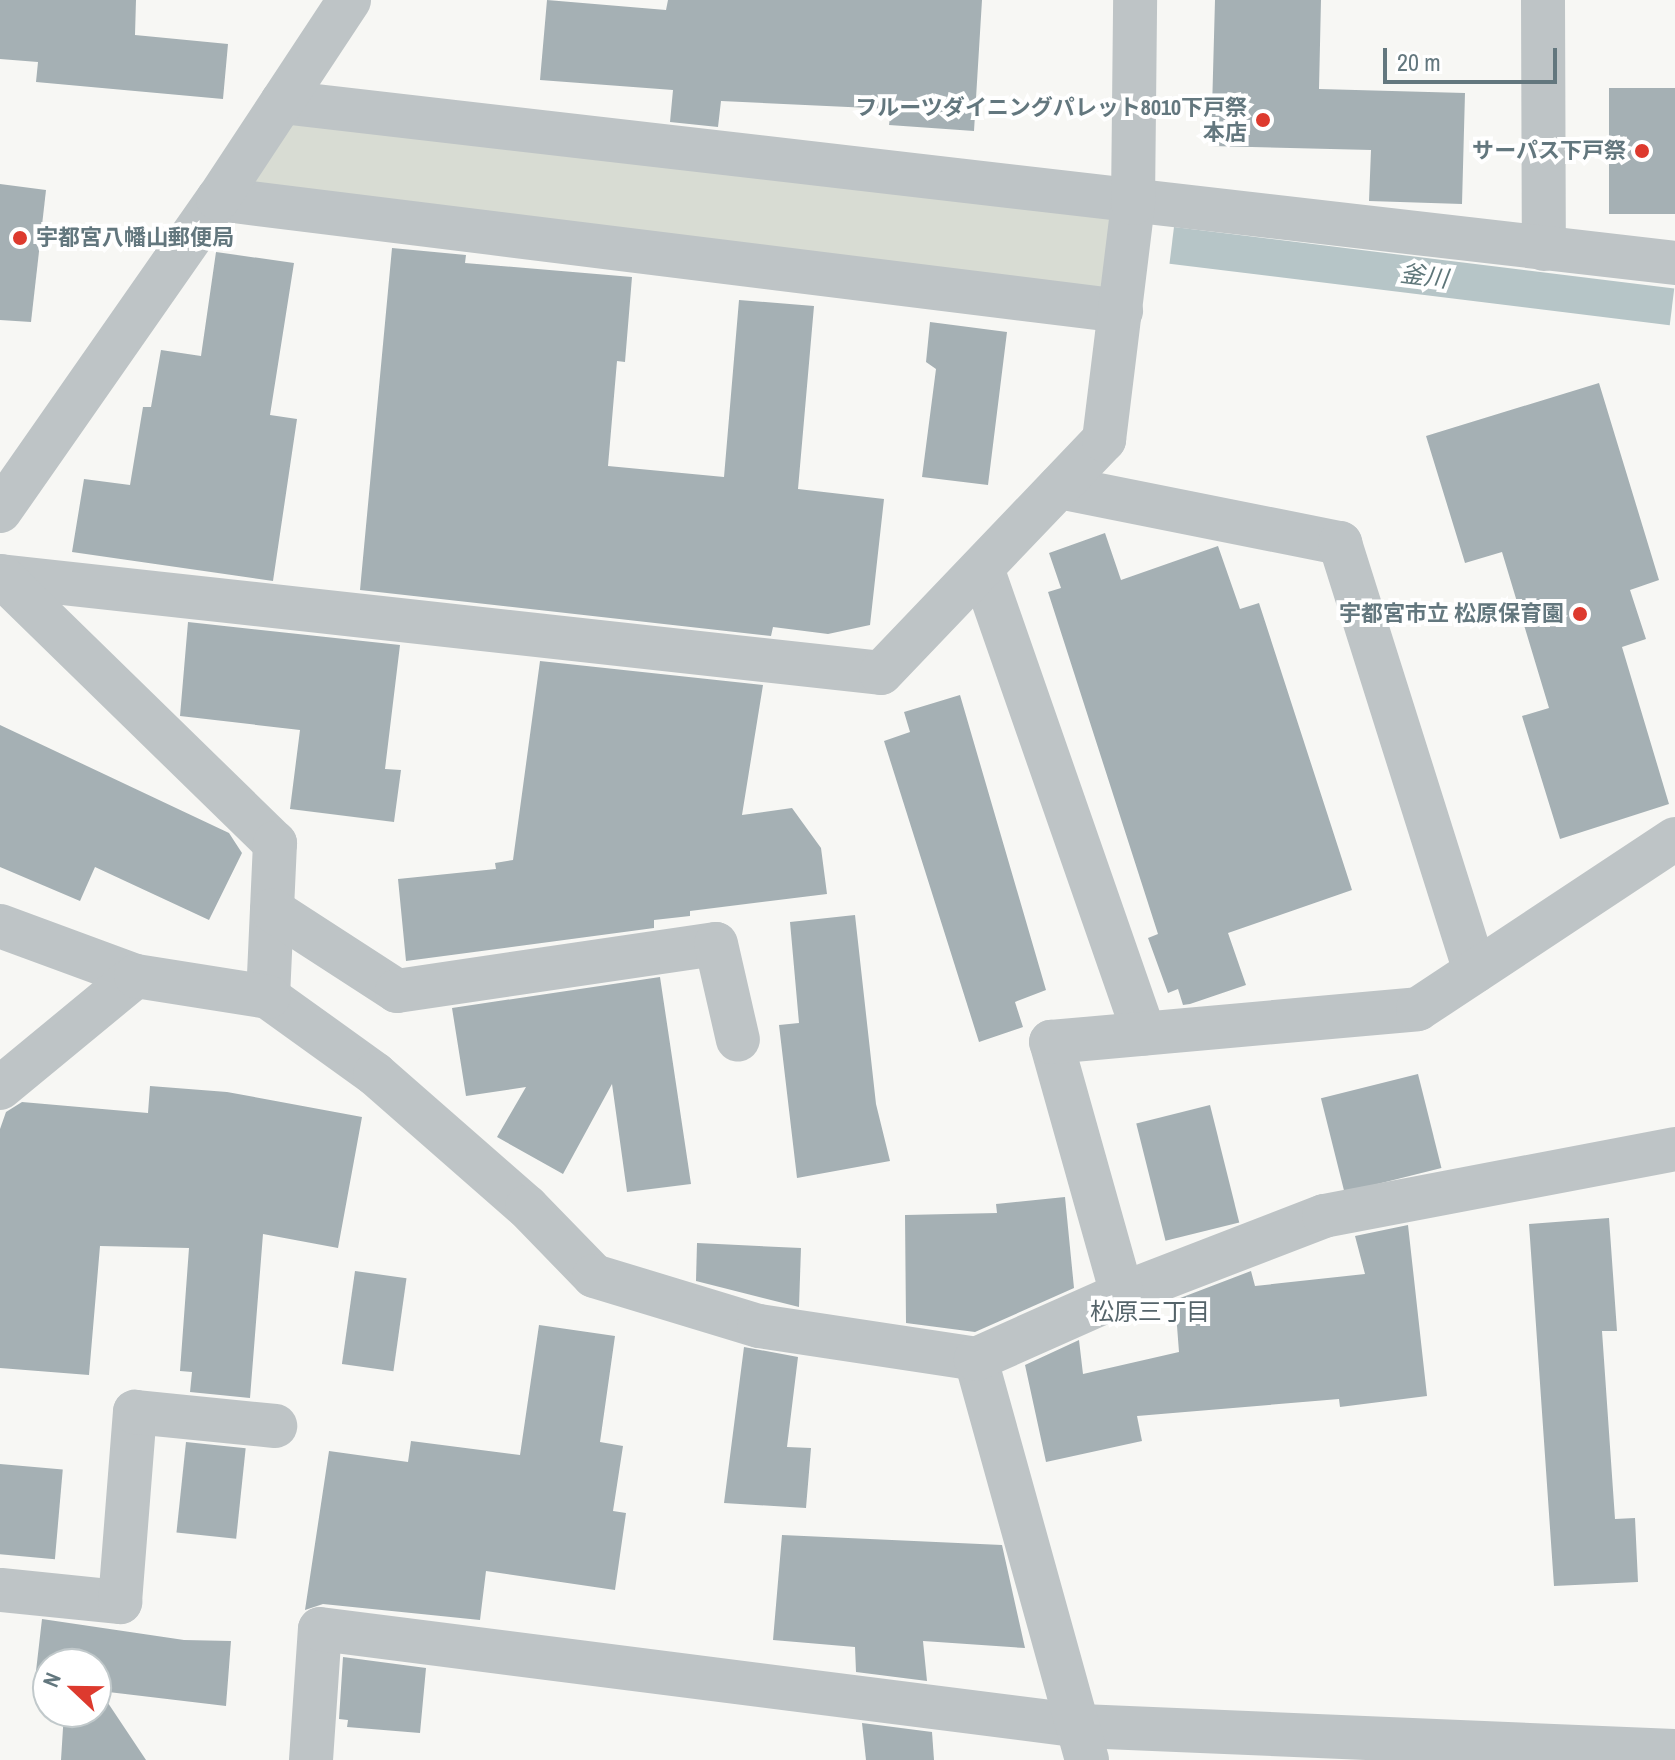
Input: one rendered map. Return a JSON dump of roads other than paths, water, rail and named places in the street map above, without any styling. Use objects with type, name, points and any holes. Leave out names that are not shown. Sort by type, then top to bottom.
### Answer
[{"type":"street","points":[[0,511],[224,189],[349,0]]},
{"type":"street","points":[[0,576],[881,673],[1104,440],[1132,213],[1135,0]]},
{"type":"street","points":[[1543,0],[1544,249]]},
{"type":"street","points":[[276,111],[1132,213],[1675,263]]},
{"type":"street","points":[[224,189],[1122,300]]},
{"type":"street","points":[[1059,487],[1340,543],[1475,971]]},
{"type":"street","points":[[982,568],[1144,1034]]},
{"type":"street","points":[[0,576],[275,843],[268,997]]},
{"type":"street","points":[[1122,1294],[1051,1042],[1418,1009],[1675,839]]},
{"type":"street","points":[[272,910],[397,991],[716,944],[738,1040]]},
{"type":"street","points":[[0,926],[136,976],[268,997],[375,1074],[527,1207],[594,1276],[759,1326],[976,1359],[1122,1294],[1324,1216],[1675,1149]]},
{"type":"street","points":[[0,1088],[136,976]]},
{"type":"street","points":[[976,1359],[1084,1743]]},
{"type":"street","points":[[0,1595],[120,1602],[135,1412],[275,1426]]},
{"type":"street","points":[[311,1760],[320,1629],[1084,1743],[1675,1751]]},
{"type":"water","name":"釜川","points":[[1174,227],[1674,288],[1670,325],[1169,264]]},
{"type":"place","name":"フルーツダイニングパレット8010下戸祭 本店","points":[[1263,120]]},
{"type":"place","name":"サーパス下戸祭","points":[[1642,151]]},
{"type":"place","name":"宇都宮八幡山郵便局","points":[[20,238]]},
{"type":"place","name":"宇都宮市立 松原保育園","points":[[1580,614]]},
{"type":"district","name":"松原三丁目","points":[[1150,1312]]}]
